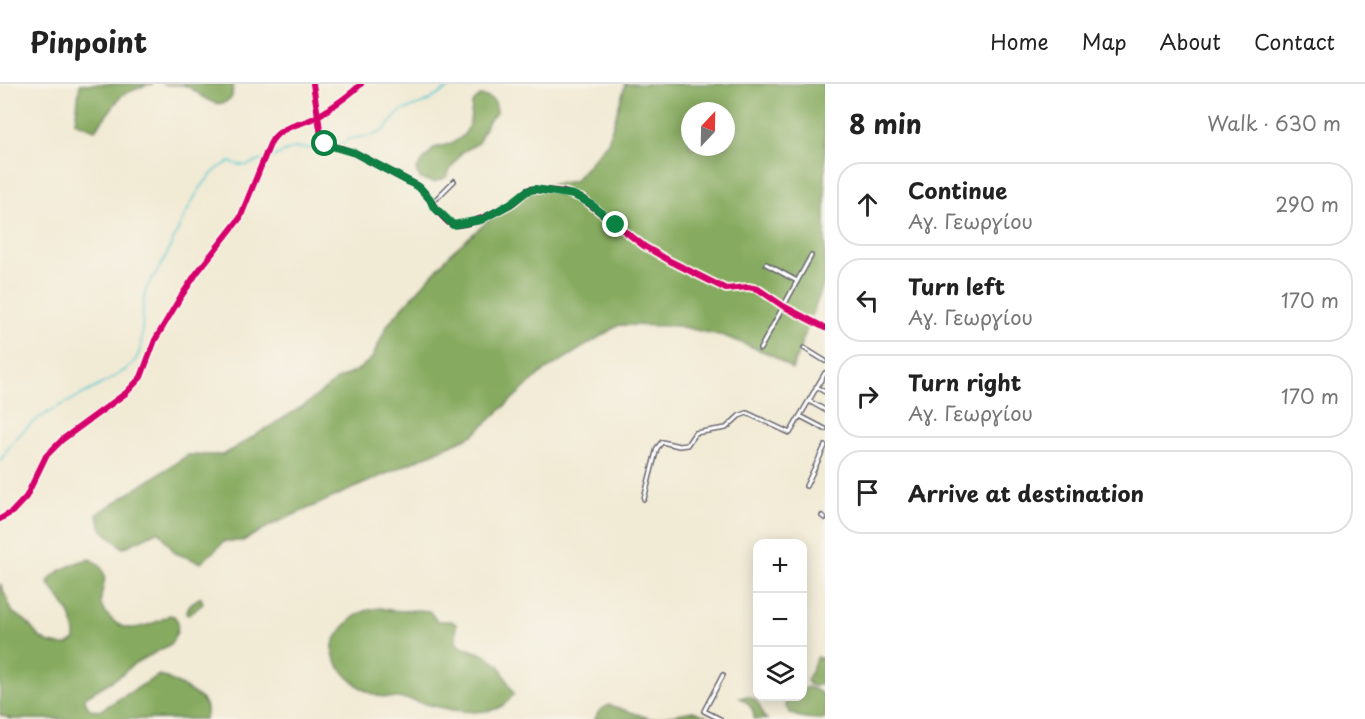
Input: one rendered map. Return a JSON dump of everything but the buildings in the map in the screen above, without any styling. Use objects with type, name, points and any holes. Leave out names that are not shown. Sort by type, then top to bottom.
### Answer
[{"type":"street","points":[[313,84],[322,142],[355,153],[419,187],[450,223],[456,225],[481,220],[510,204],[530,189],[564,192],[591,204],[644,246],[670,261],[726,290],[754,288],[825,328]]},
{"type":"street","points":[[0,519],[12,512],[26,497],[46,456],[63,439],[126,393],[141,377],[155,340],[180,298],[240,218],[276,133],[317,116],[348,97],[361,84]]},
{"type":"street","points":[[432,203],[454,181]]},
{"type":"street","points":[[760,349],[811,256]]},
{"type":"street","points":[[766,264],[797,281]]},
{"type":"street","points":[[804,348],[825,361]]},
{"type":"street","points":[[644,499],[657,448],[662,442],[687,446],[695,433],[726,428],[739,416],[747,413],[790,433],[825,373]]},
{"type":"street","points":[[816,387],[825,392]]},
{"type":"street","points":[[809,401],[825,410]]},
{"type":"street","points":[[800,416],[825,429]]},
{"type":"street","points":[[806,486],[825,446]]},
{"type":"street","points":[[720,719],[704,711],[723,675]]},
{"type":"green space","points":[[80,84],[153,84],[122,95],[95,130],[75,122]]},
{"type":"green space","points":[[162,84],[233,84],[232,97],[219,104],[206,99],[189,87]]},
{"type":"green space","points":[[624,84],[825,84],[825,280],[792,369],[772,355],[724,336],[677,326],[619,325],[541,373],[473,435],[271,525],[243,541],[225,541],[201,563],[175,553],[159,531],[123,548],[101,528],[97,514],[188,455],[223,455],[305,405],[337,380],[359,369],[372,358],[388,324],[453,251],[527,188],[574,181],[608,142]]},
{"type":"green space","points":[[480,96],[488,97],[495,102],[497,112],[487,123],[478,143],[461,153],[445,178],[434,182],[421,179],[416,171],[434,148],[452,143],[464,134],[470,122],[472,103]]},
{"type":"green space","points":[[89,559],[103,571],[105,579],[101,604],[108,616],[116,623],[133,628],[156,622],[169,615],[174,616],[178,622],[177,632],[171,644],[134,664],[120,676],[85,697],[86,704],[90,709],[99,711],[159,675],[182,686],[202,700],[206,709],[205,719],[11,719],[0,715],[0,583],[13,613],[25,620],[39,637],[49,643],[67,645],[75,640],[71,616],[48,583],[60,571]]},
{"type":"green space","points":[[201,597],[203,604],[188,615],[186,613],[190,604]]},
{"type":"green space","points":[[381,608],[393,611],[429,611],[437,621],[451,621],[456,624],[456,641],[460,646],[485,655],[499,665],[514,694],[499,708],[470,712],[379,696],[365,690],[347,676],[338,665],[333,646],[342,629],[355,616],[364,611]]},
{"type":"green space","points":[[817,657],[825,660],[825,683],[814,686],[807,681]]},
{"type":"green space","points":[[807,687],[816,690],[825,696],[825,719],[799,717],[788,711],[786,701],[807,701]]},
{"type":"green space","points":[[747,696],[757,702],[763,716],[767,719],[754,719],[750,706],[740,698]]},
{"type":"green space","points":[[609,705],[652,719],[595,719],[599,711]]},
{"type":"green space","points":[[693,711],[714,719],[652,719]]},
{"type":"waterway","points":[[267,159],[294,148],[333,149],[349,139],[374,135],[383,131],[401,111],[425,103],[455,84]]},
{"type":"waterway","points":[[0,461],[21,433],[32,423],[119,375],[134,362],[142,338],[146,290],[197,193],[207,179],[230,162],[243,165],[262,160]]},
{"type":"cycle path","points":[[313,84],[322,142],[355,153],[419,187],[449,223],[455,225],[480,219],[511,204],[530,189],[564,192],[583,199],[644,246],[670,261],[726,289],[748,287],[758,289],[783,306],[825,328]]},
{"type":"cycle path","points":[[0,519],[12,512],[26,497],[46,456],[63,439],[126,393],[141,377],[155,340],[180,298],[240,218],[274,138],[285,129],[318,116],[361,84]]},
{"type":"route","points":[[325,144],[355,153],[419,187],[427,194],[433,206],[453,225],[481,220],[515,201],[522,193],[530,189],[574,195],[591,204],[616,225]]}]
